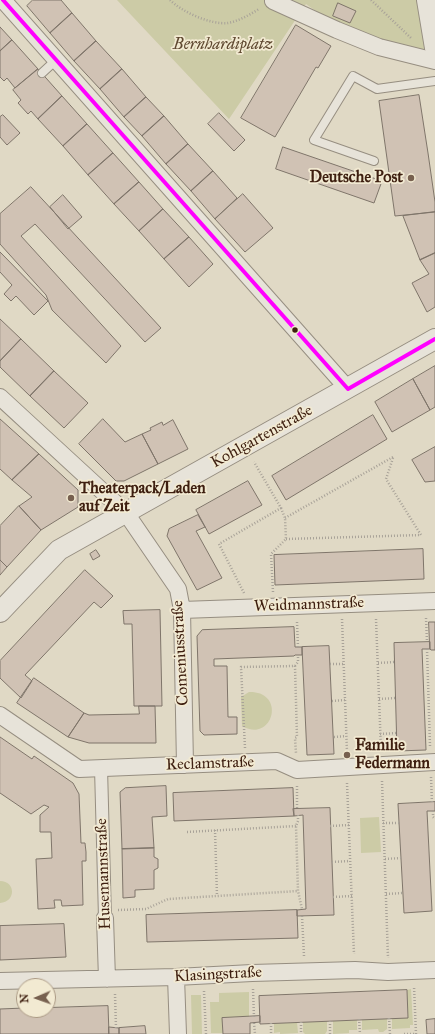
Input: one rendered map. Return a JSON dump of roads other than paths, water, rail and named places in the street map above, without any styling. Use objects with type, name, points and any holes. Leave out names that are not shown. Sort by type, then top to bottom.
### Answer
[{"type":"street","points":[[3,0],[348,388]]},
{"type":"street","points":[[427,0],[435,48]]},
{"type":"street","points":[[272,1],[379,47],[435,61]]},
{"type":"street","name":"Kohlgartenstraße","points":[[0,612],[59,550],[435,339]]},
{"type":"street","name":"Comeniusstraße","points":[[0,397],[126,513],[178,589],[182,610],[184,765]]},
{"type":"street","name":"Weidmannstraße","points":[[182,610],[430,601]]},
{"type":"street","name":"Reclamstraße","points":[[0,715],[79,769],[277,761],[297,770],[433,762]]},
{"type":"street","name":"Husemannstraße","points":[[101,768],[105,914],[111,979]]},
{"type":"street","name":"Klasingstraße","points":[[0,981],[176,977],[355,970],[388,972],[435,970]]},
{"type":"street","points":[[176,977],[178,1034]]},
{"type":"lane","points":[[42,73],[56,60]]},
{"type":"lane","points":[[374,161],[314,140],[353,76],[377,89],[435,80]]},
{"type":"place","name":"Deutsche Post","points":[[411,178]]},
{"type":"place","name":"Theaterpack/Laden auf Zeit","points":[[71,498]]},
{"type":"place","name":"Familie Federmann","points":[[347,755]]},
{"type":"park label","name":"Bernhardiplatz","points":[[223,45]]}]
